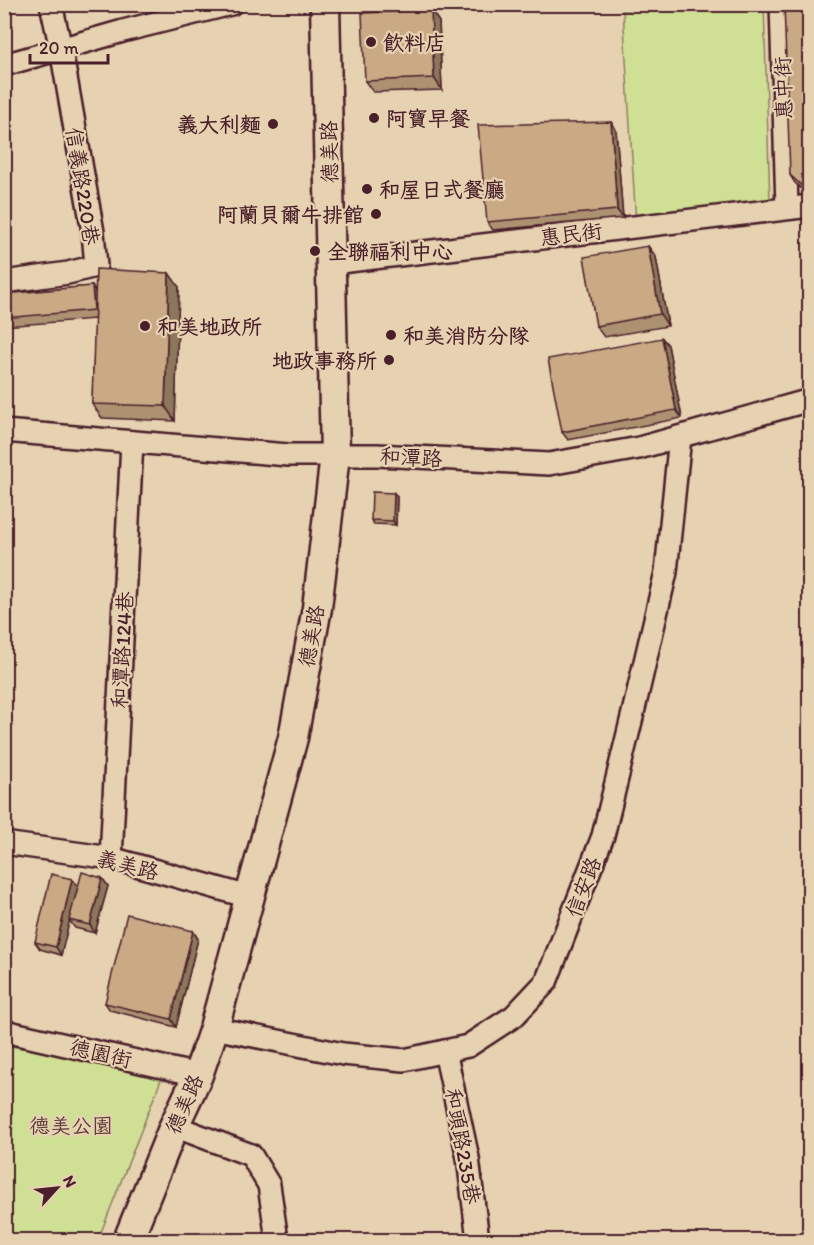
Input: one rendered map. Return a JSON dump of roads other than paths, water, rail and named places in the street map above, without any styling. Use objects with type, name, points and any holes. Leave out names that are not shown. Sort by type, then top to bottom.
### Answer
[{"type":"main road","name":"德美路","points":[[128,1240],[174,1126],[198,1075],[214,1028],[295,728],[317,608],[335,455],[325,4]]},
{"type":"street","points":[[51,4],[61,49]]},
{"type":"street","points":[[4,65],[231,4]]},
{"type":"street","name":"惠中街","points":[[781,4],[787,208]]},
{"type":"street","name":"信義路220巷","points":[[4,282],[68,273],[96,266],[93,232],[61,49]]},
{"type":"street","name":"惠民街","points":[[332,263],[810,206]]},
{"type":"street","name":"和潭路","points":[[4,431],[288,454],[377,455],[549,464],[639,448],[810,400]]},
{"type":"street","name":"信安路","points":[[214,1028],[343,1054],[404,1060],[468,1046],[514,1016],[546,982],[603,836],[666,572],[680,437]]},
{"type":"street","name":"和潭路124巷","points":[[111,858],[132,442]]},
{"type":"street","name":"義美路","points":[[4,843],[111,858],[249,897]]},
{"type":"street","name":"德園街","points":[[4,1031],[198,1075]]},
{"type":"street","name":"和頭路235巷","points":[[445,1051],[468,1158],[478,1240]]},
{"type":"street","points":[[174,1126],[251,1155],[269,1185],[277,1240]]},
{"type":"place","name":"飲料店","points":[[371,42]]},
{"type":"place","name":"阿寶早餐","points":[[374,118]]},
{"type":"place","name":"義大利麵","points":[[273,124]]},
{"type":"place","name":"和屋日式餐廳","points":[[367,189]]},
{"type":"place","name":"阿蘭貝爾牛排館","points":[[376,214]]},
{"type":"place","name":"全聯福利中心","points":[[315,251]]},
{"type":"place","name":"和美地政所","points":[[145,326]]},
{"type":"place","name":"和美消防分隊","points":[[391,335]]},
{"type":"place","name":"地政事務所","points":[[389,360]]},
{"type":"park label","name":"德美公園","points":[[71,1125]]}]
